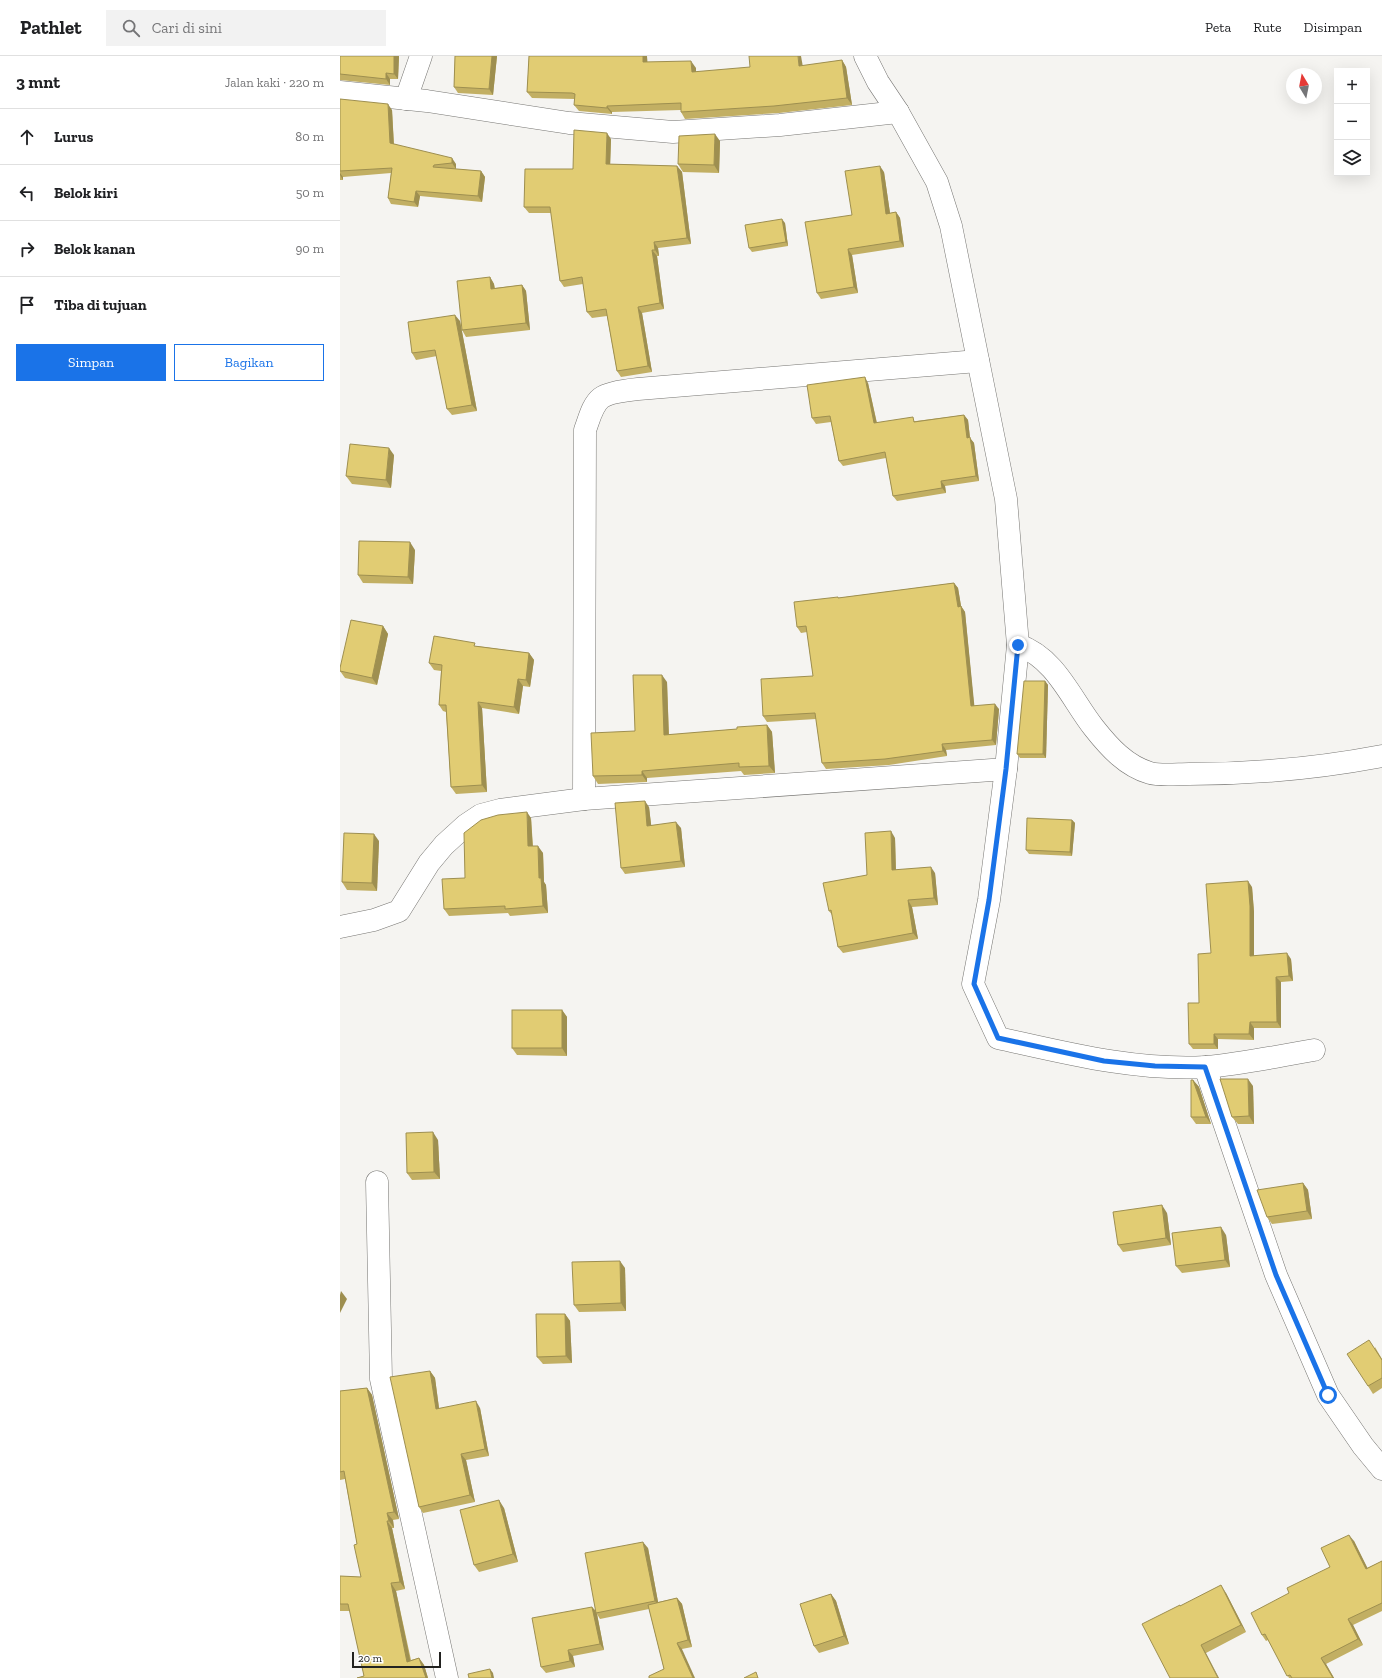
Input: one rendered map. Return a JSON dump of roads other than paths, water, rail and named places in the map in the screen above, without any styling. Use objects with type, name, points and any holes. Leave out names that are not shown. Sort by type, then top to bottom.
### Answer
[{"type":"street","points":[[406,99],[421,56]]},
{"type":"street","points":[[865,56],[878,82],[898,112],[937,182],[942,197],[951,226],[1006,499],[1018,645],[1006,769],[989,900],[974,984],[998,1038],[1104,1061],[1155,1066],[1205,1067],[1252,1061],[1314,1050]]},
{"type":"street","points":[[340,92],[406,99],[569,123],[673,132],[780,125],[898,112]]},
{"type":"street","points":[[584,799],[585,430],[593,410],[601,398],[617,392],[638,389],[978,360]]},
{"type":"street","points":[[1018,645],[1029,648],[1044,659],[1064,683],[1094,728],[1123,760],[1150,773],[1220,774],[1310,766],[1382,756]]},
{"type":"street","points":[[340,927],[374,920],[399,911],[429,863],[444,845],[466,825],[481,815],[500,810],[584,799],[1006,769]]},
{"type":"street","points":[[1205,1067],[1276,1275],[1328,1395],[1363,1446],[1382,1469]]},
{"type":"street","points":[[377,1182],[381,1379],[447,1678]]}]
